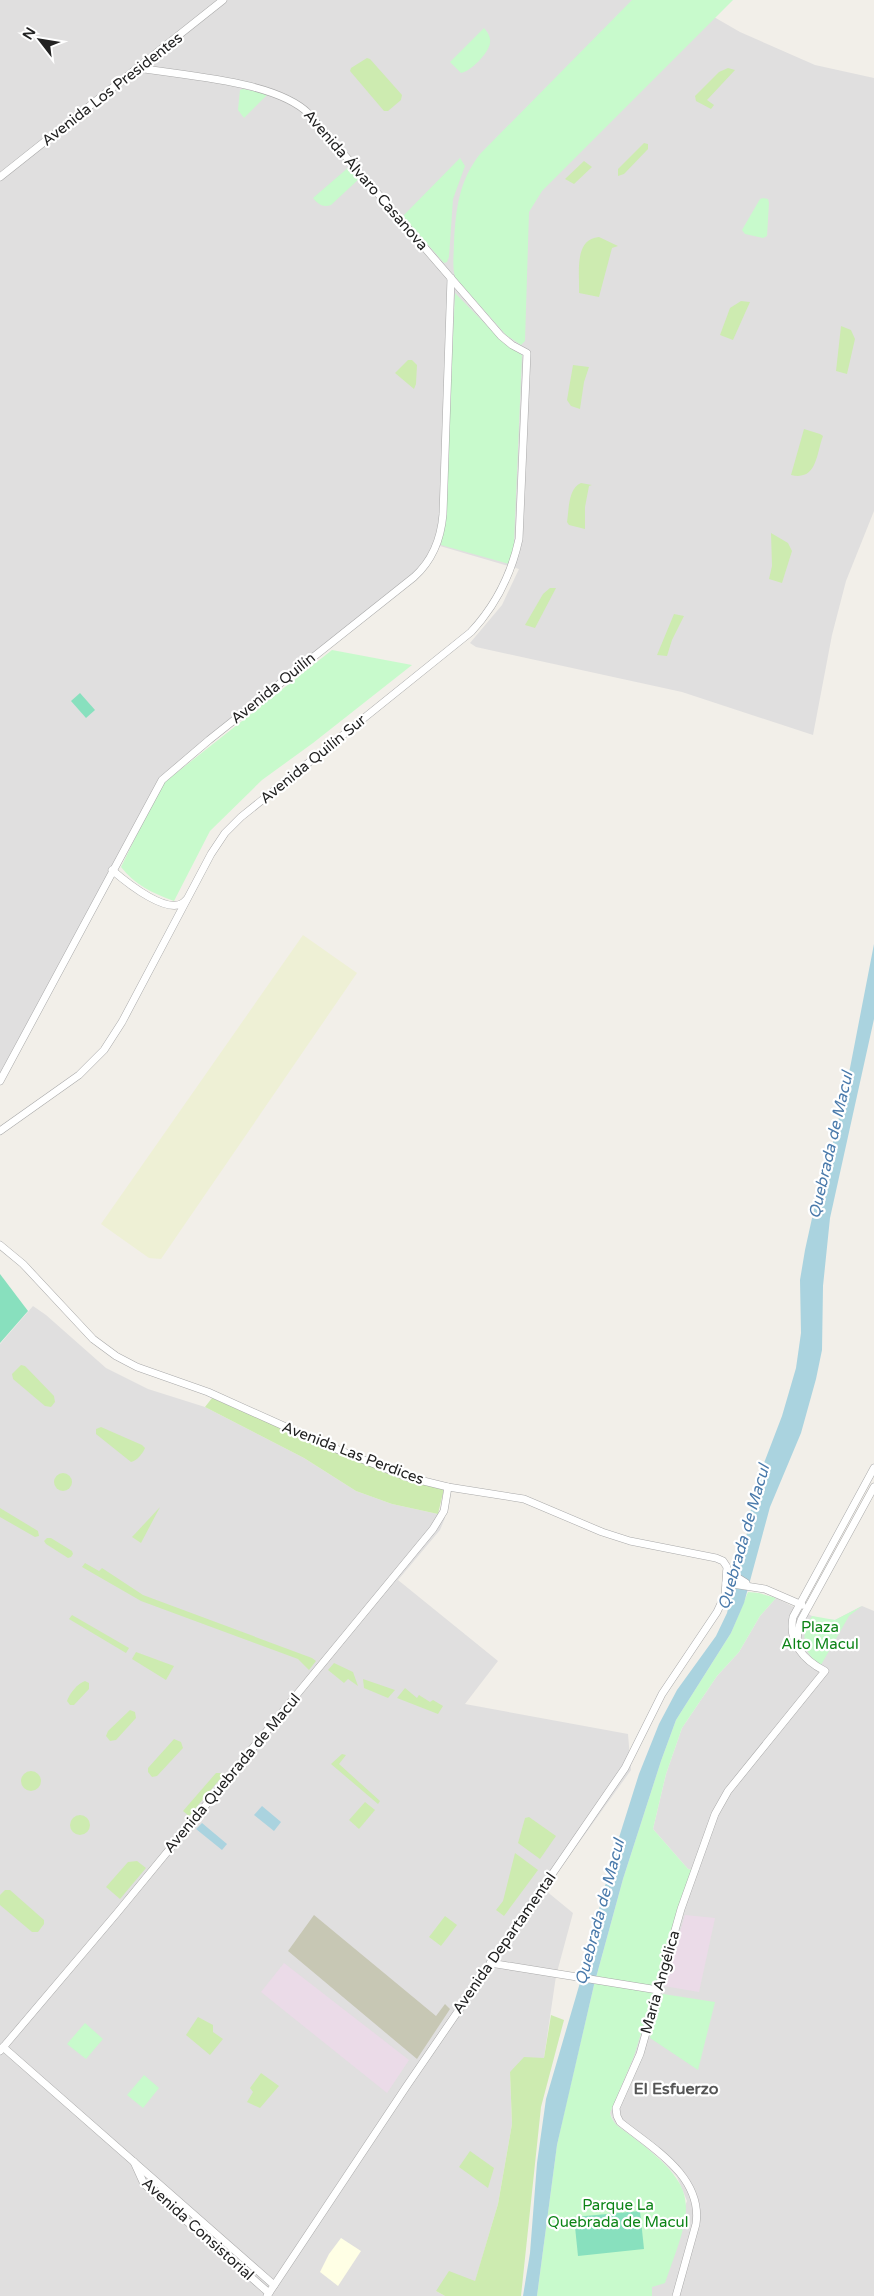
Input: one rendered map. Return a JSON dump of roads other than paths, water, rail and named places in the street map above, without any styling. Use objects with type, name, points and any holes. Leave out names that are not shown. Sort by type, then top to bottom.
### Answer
[{"type":"street","name":"Avenida Los Presidentes","points":[[0,177],[223,0]]},
{"type":"street","name":"Avenida Álvaro Casanova","points":[[139,68],[265,90],[297,103],[309,114],[501,336],[512,345],[527,353]]},
{"type":"street","name":"Avenida Quilín","points":[[0,1081],[154,792],[166,775],[414,577],[434,552],[441,533],[443,514],[451,278]]},
{"type":"street","name":"Avenida Quilín Sur","points":[[0,1131],[78,1075],[104,1050],[122,1022],[218,844],[241,817],[460,641],[481,621],[497,598],[512,566],[519,539],[527,353]]},
{"type":"street","points":[[112,870],[138,891],[175,906],[182,905],[189,897]]},
{"type":"street","points":[[175,906],[179,912],[177,921]]},
{"type":"street","name":"Avenida Las Perdices","points":[[0,1245],[24,1264],[93,1339],[116,1356],[137,1367],[234,1403],[326,1446],[407,1477],[448,1487],[524,1499],[602,1532],[630,1541],[716,1558],[726,1564],[732,1581]]},
{"type":"street","points":[[798,1647],[792,1637],[792,1625],[800,1604],[874,1468]]},
{"type":"street","name":"Avenida Quebrada de Macul","points":[[2,2049],[429,1534],[441,1518],[448,1487]]},
{"type":"street","points":[[798,1647],[798,1630],[874,1487]]},
{"type":"street","points":[[732,1581],[772,1591],[809,1608]]},
{"type":"street","name":"Avenida Departamental","points":[[268,2294],[490,1963],[622,1772],[662,1694],[718,1612],[724,1595],[732,1581]]},
{"type":"street","name":"María Angélica","points":[[676,2296],[698,2216],[695,2203],[687,2184],[671,2163],[654,2147],[620,2122],[616,2114],[618,2102],[640,2054],[681,1909],[718,1807],[728,1791],[825,1671],[811,1662],[798,1647]]},
{"type":"street","points":[[490,1963],[658,1990]]},
{"type":"street","name":"Avenida Consistorial","points":[[2,2049],[148,2173],[274,2285]]},
{"type":"street","name":"Avenida Consistorial","points":[[134,2161],[144,2184],[268,2294]]},
{"type":"street","points":[[139,2175],[144,2172],[148,2173]]},
{"type":"street","points":[[180,2201],[182,2206],[180,2214]]},
{"type":"street","points":[[251,2277],[256,2274],[257,2270]]},
{"type":"water","name":"Quebrada de Macul","points":[[874,944],[874,1019],[830,1218],[823,1286],[822,1350],[816,1379],[801,1433],[770,1507],[744,1603],[731,1633],[676,1720],[623,1879],[594,1985],[557,2145],[537,2296],[523,2296],[530,2253],[537,2163],[546,2099],[579,1986],[611,1863],[639,1774],[659,1724],[677,1690],[716,1636],[727,1613],[748,1529],[754,1489],[782,1416],[796,1368],[801,1333],[800,1280],[805,1250],[816,1200],[834,1139]]},
{"type":"water","points":[[262,1806],[281,1822],[274,1831],[254,1815]]},
{"type":"water","points":[[202,1823],[227,1844],[222,1850],[196,1829]]},
{"type":"district","name":"El Esfuerzo","points":[[676,2088]]},
{"type":"park label","name":"Plaza Alto Macul","points":[[820,1636]]},
{"type":"park label","name":"Parque La Quebrada de Macul","points":[[618,2214]]}]
